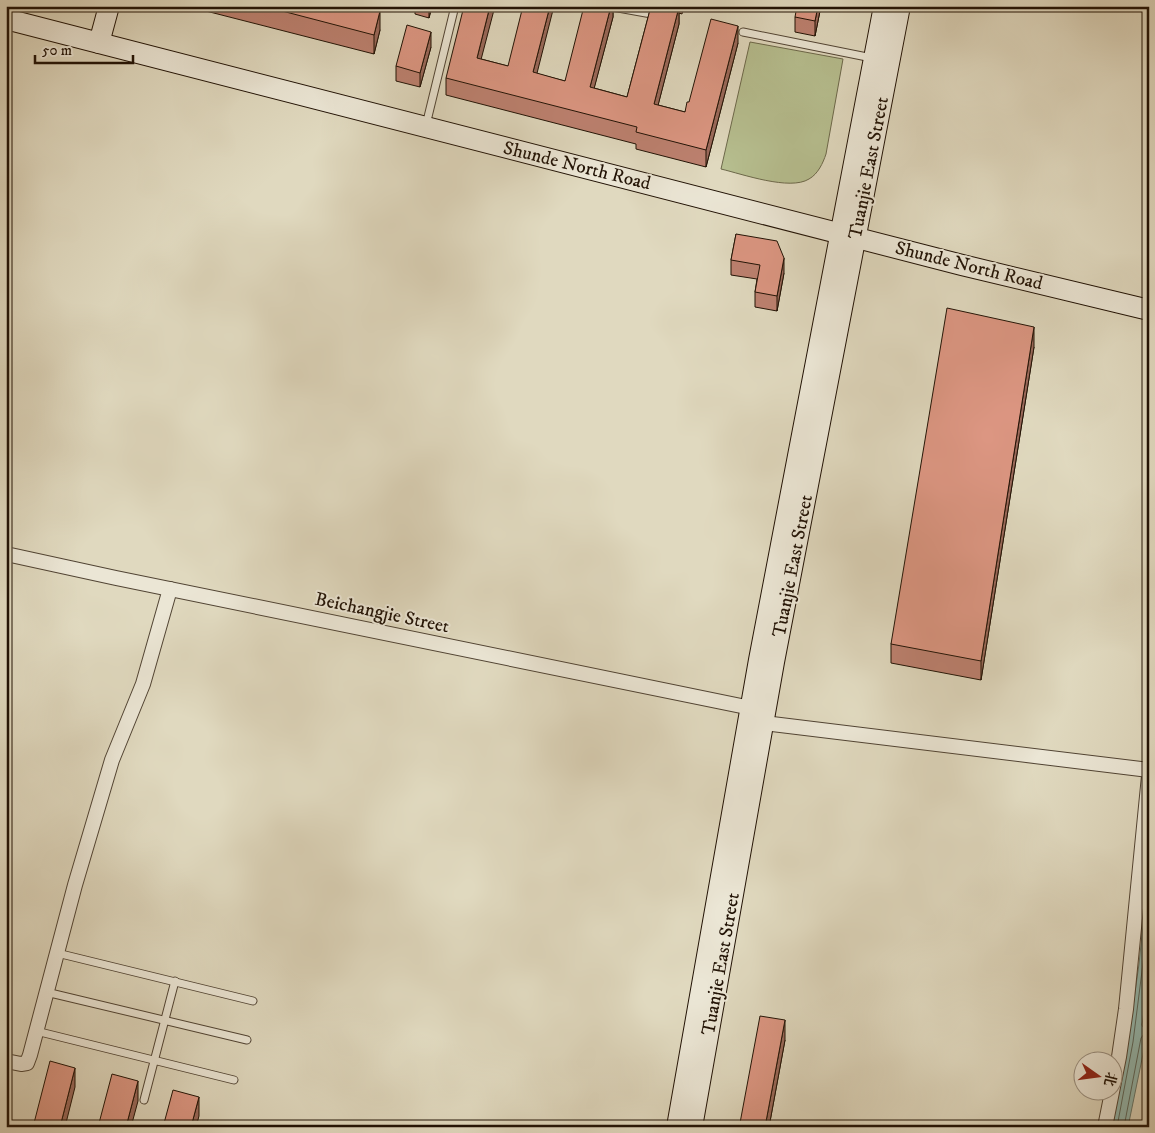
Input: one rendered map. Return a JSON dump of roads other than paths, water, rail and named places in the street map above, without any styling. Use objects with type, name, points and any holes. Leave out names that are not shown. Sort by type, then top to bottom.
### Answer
[{"type":"main road","points":[[99,43],[109,6]]},
{"type":"main road","name":"Tuanjie East Street","points":[[848,236],[874,58],[884,6]]},
{"type":"main road","name":"Tuanjie East Street","points":[[677,1127],[848,236],[900,6]]},
{"type":"main road","name":"Shunde North Road","points":[[6,19],[848,236],[1149,310]]},
{"type":"main road","name":"Tuanjie East Street","points":[[692,1127],[757,715]]},
{"type":"street","name":"Beichangjie Street","points":[[6,554],[757,715],[1149,770]]},
{"type":"street","points":[[6,1061],[26,1063],[112,760],[143,684],[170,589]]},
{"type":"street","points":[[1105,1127],[1119,1057],[1126,1009],[1149,776]]},
{"type":"lane","points":[[425,127],[455,6]]},
{"type":"lane","points":[[607,6],[663,16]]},
{"type":"lane","points":[[743,32],[874,58]]},
{"type":"lane","points":[[57,953],[253,1000]]},
{"type":"lane","points":[[144,1100],[175,981]]},
{"type":"lane","points":[[46,992],[247,1040]]},
{"type":"lane","points":[[36,1031],[234,1080]]},
{"type":"water","points":[[1149,867],[1149,1025],[1128,1127],[1112,1127],[1117,1100],[1122,1100],[1122,1074],[1139,964]]}]
